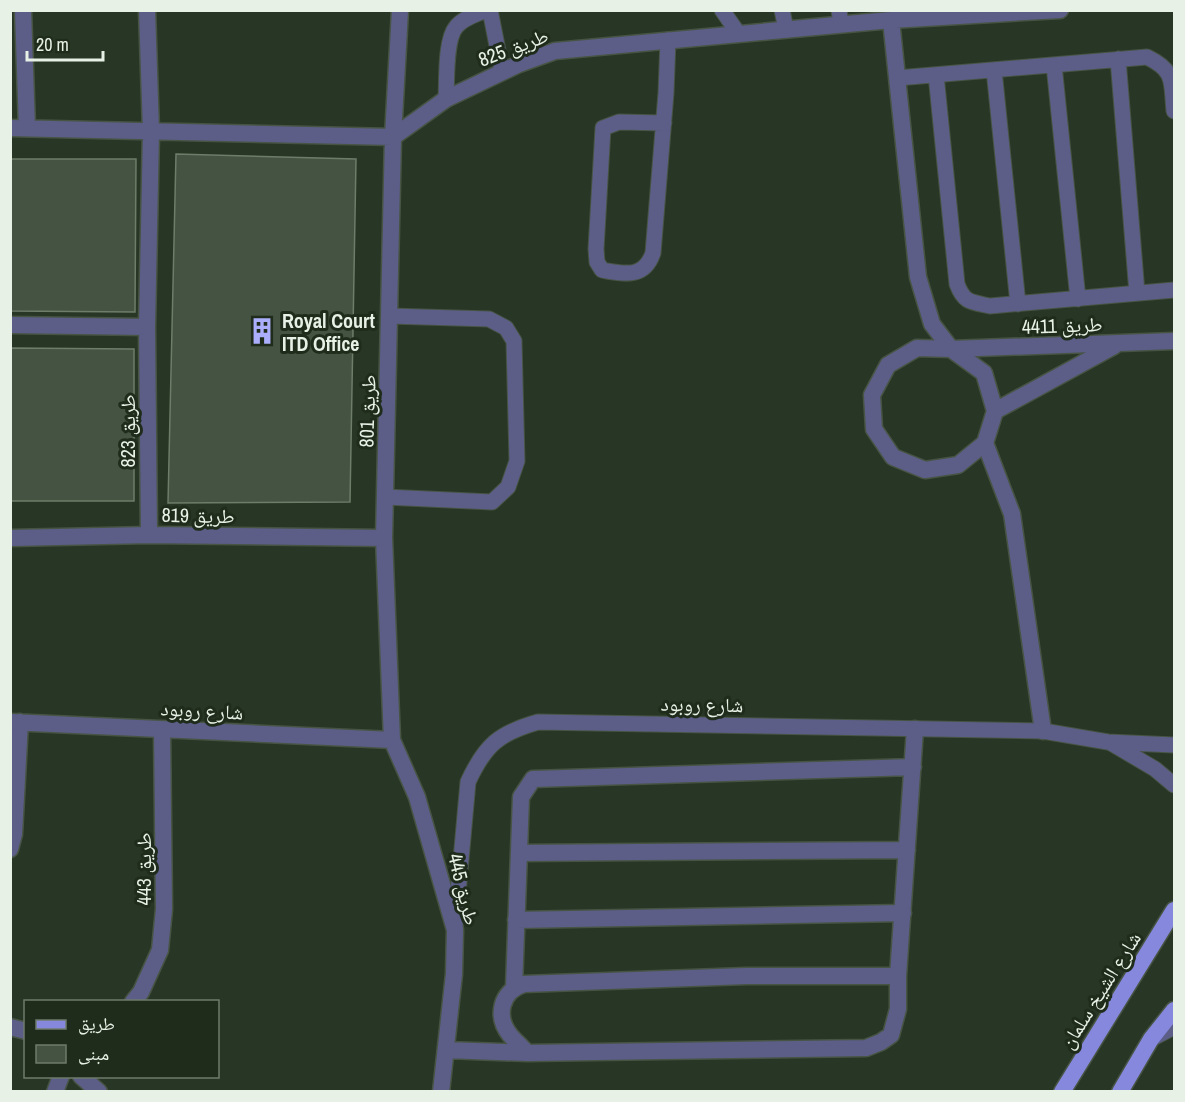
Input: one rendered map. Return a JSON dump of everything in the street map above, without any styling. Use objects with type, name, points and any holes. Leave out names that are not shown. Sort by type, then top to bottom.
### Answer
[{"type":"main road","name":"شارع الشيخ سلمان","points":[[1062,1092],[1174,910]]},
{"type":"main road","points":[[1120,1092],[1151,1039],[1174,1010]]},
{"type":"street","points":[[22,10],[19,128],[393,137]]},
{"type":"street","name":"طريق 823","points":[[147,10],[151,131],[147,327],[149,535]]},
{"type":"street","name":"طريق 801","points":[[392,740],[384,538],[393,137],[400,10]]},
{"type":"street","name":"طريق 825","points":[[393,137],[446,99],[502,71],[555,51],[786,29],[840,17],[1060,10]]},
{"type":"street","points":[[890,15],[918,277],[932,324],[951,349],[984,373],[995,411],[985,443],[958,465],[925,470],[893,457],[874,429],[872,395],[888,365],[917,348],[951,349]]},
{"type":"street","points":[[10,325],[147,327]]},
{"type":"street","name":"طريق 4411","points":[[951,349],[1174,341]]},
{"type":"street","points":[[995,411],[1119,344]]},
{"type":"street","points":[[985,443],[1012,514],[1043,731]]},
{"type":"street","name":"طريق 819","points":[[10,538],[149,535],[384,538]]},
{"type":"street","points":[[10,849],[14,834],[15,722]]},
{"type":"street","name":"شارع روبود","points":[[15,722],[392,740]]},
{"type":"street","name":"طريق 443","points":[[135,1000],[141,992],[160,950],[165,909],[162,729]]},
{"type":"street","points":[[446,1050],[527,1053],[866,1048],[881,1042],[891,1035],[898,1009],[898,976],[915,729]]},
{"type":"street","name":"طريق 445","points":[[392,740],[417,797],[455,930],[454,974],[441,1092]]},
{"type":"street","points":[[514,987],[521,796],[533,779],[913,767]]},
{"type":"street","points":[[519,853],[907,850]]},
{"type":"street","points":[[516,920],[903,913]]},
{"type":"street","points":[[527,1053],[509,1034],[501,1008],[504,999],[514,987],[524,984],[746,976],[898,976]]},
{"type":"street","points":[[55,1092],[61,1078]]},
{"type":"street","points":[[82,1078],[99,1092]]},
{"type":"lane","points":[[446,99],[449,52],[455,28],[465,19],[488,10],[502,71]]},
{"type":"lane","points":[[722,10],[738,33]]},
{"type":"lane","points":[[782,10],[786,29]]},
{"type":"lane","points":[[664,123],[619,122],[603,128],[596,249],[597,262],[602,270],[626,275],[636,273],[649,263],[653,253],[664,123],[668,40]]},
{"type":"lane","points":[[897,78],[1147,57],[1160,63],[1170,74],[1174,111]]},
{"type":"lane","points":[[1118,59],[1137,293]]},
{"type":"lane","points":[[1054,65],[1078,299]]},
{"type":"lane","points":[[994,70],[1018,304]]},
{"type":"lane","points":[[936,75],[957,284],[962,297],[970,302],[990,306],[1174,290]]},
{"type":"lane","points":[[385,497],[492,502],[508,487],[517,460],[514,341],[506,328],[489,320],[390,316]]},
{"type":"lane","name":"شارع روبود","points":[[455,930],[468,782],[478,760],[494,742],[515,729],[538,722],[1043,731],[1108,742],[1174,745]]},
{"type":"lane","name":"شارع روبود","points":[[1108,742],[1155,770],[1174,785]]},
{"type":"lane","points":[[1151,1039],[1174,1027]]},
{"type":"building","name":"Royal Court ITD Office","points":[[176,154],[356,159],[350,502],[168,503]]},
{"type":"building","points":[[10,159],[136,159],[135,312],[10,311]]},
{"type":"building","points":[[10,348],[134,349],[134,501],[10,501]]},
{"type":"place","name":"Royal Court ITD Office","points":[[262,331]]}]
